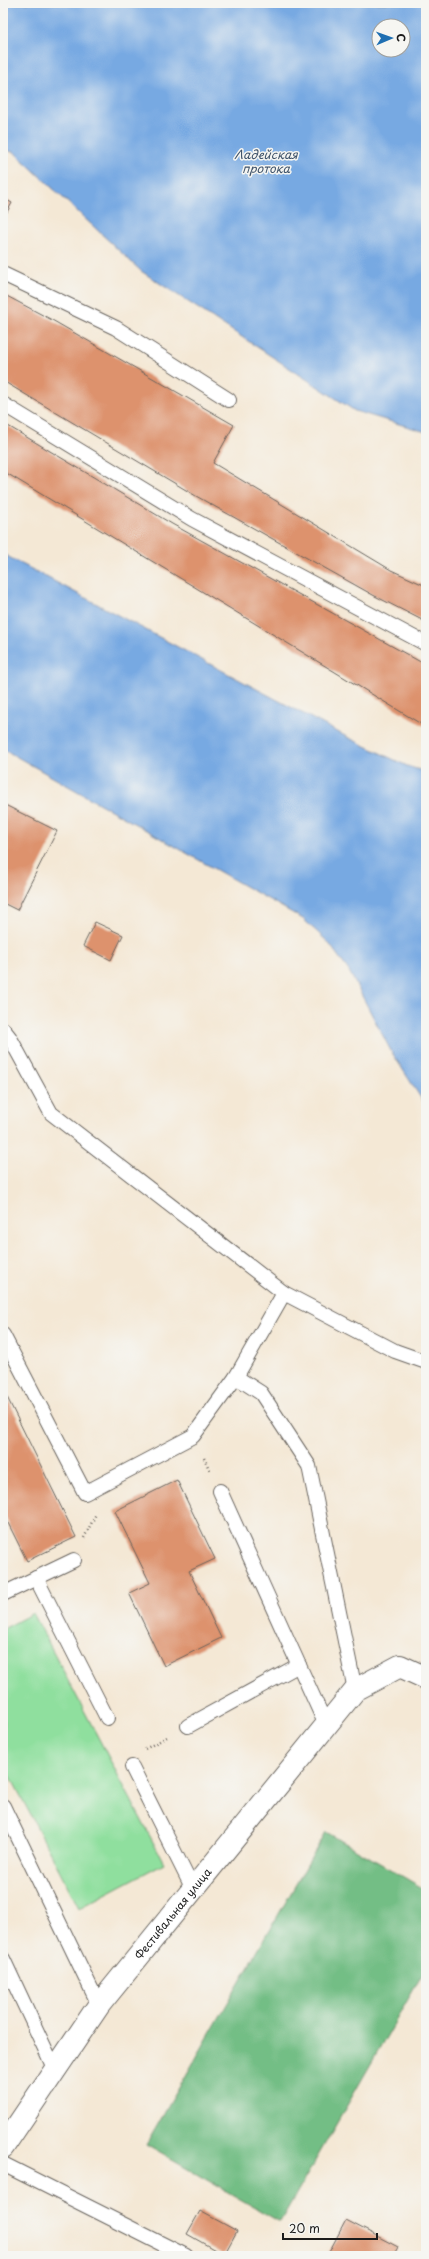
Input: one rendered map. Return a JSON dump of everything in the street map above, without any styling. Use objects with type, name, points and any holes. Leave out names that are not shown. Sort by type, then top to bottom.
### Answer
[{"type":"street","points":[[355,1690],[400,1666],[426,1678]]},
{"type":"street","name":"Фестивальная улица","points":[[3,2147],[99,2005],[355,1690]]},
{"type":"lane","points":[[3,274],[116,328],[229,400]]},
{"type":"lane","points":[[3,404],[192,519],[426,644]]},
{"type":"lane","points":[[3,1029],[10,1038],[51,1113],[284,1293],[395,1351],[426,1362]]},
{"type":"lane","points":[[3,1335],[85,1493],[193,1436],[236,1377],[284,1293]]},
{"type":"lane","points":[[236,1377],[261,1394],[309,1466],[355,1690]]},
{"type":"lane","points":[[220,1491],[326,1725]]},
{"type":"lane","points":[[3,1594],[74,1560]]},
{"type":"lane","points":[[36,1578],[107,1718]]},
{"type":"lane","points":[[188,1726],[299,1665]]},
{"type":"lane","points":[[132,1767],[193,1888]]},
{"type":"lane","points":[[3,1806],[99,2005]]},
{"type":"lane","points":[[3,1959],[55,2070]]},
{"type":"lane","points":[[3,2164],[186,2256]]},
{"type":"path","points":[[196,1459],[203,1456],[220,1491]]},
{"type":"path","points":[[74,1560],[88,1527],[101,1509]]},
{"type":"path","points":[[132,1767],[127,1758],[188,1726]]},
{"type":"green space","points":[[33,1613],[164,1863],[79,1908],[3,1762],[3,1629]]},
{"type":"green space","points":[[326,1832],[426,1890],[426,1968],[280,2222],[146,2145]]},
{"type":"water","name":"Ладейская протока","points":[[3,3],[426,3],[426,432],[355,411],[141,271],[14,152],[3,150]]},
{"type":"water","points":[[3,554],[347,737],[407,766],[426,772],[426,1106],[391,1051],[349,971],[328,942],[303,919],[3,749]]},
{"type":"building","points":[[3,198],[12,203],[3,219]]},
{"type":"building","points":[[3,294],[52,320],[234,425],[213,463],[391,570],[426,586],[426,622],[373,595],[196,496],[3,381]]},
{"type":"building","points":[[3,423],[172,524],[426,665],[426,727],[3,471]]},
{"type":"building","points":[[3,804],[57,831],[17,910],[3,903]]},
{"type":"building","points":[[95,922],[123,935],[111,960],[83,946]]},
{"type":"building","points":[[3,1389],[76,1537],[27,1561],[3,1513]]},
{"type":"building","points":[[177,1480],[215,1559],[189,1571],[221,1638],[164,1666],[129,1593],[150,1583],[115,1511]]},
{"type":"building","points":[[200,2211],[237,2231],[224,2255],[187,2234]]},
{"type":"building","points":[[346,2220],[398,2247],[393,2256],[327,2256]]}]
